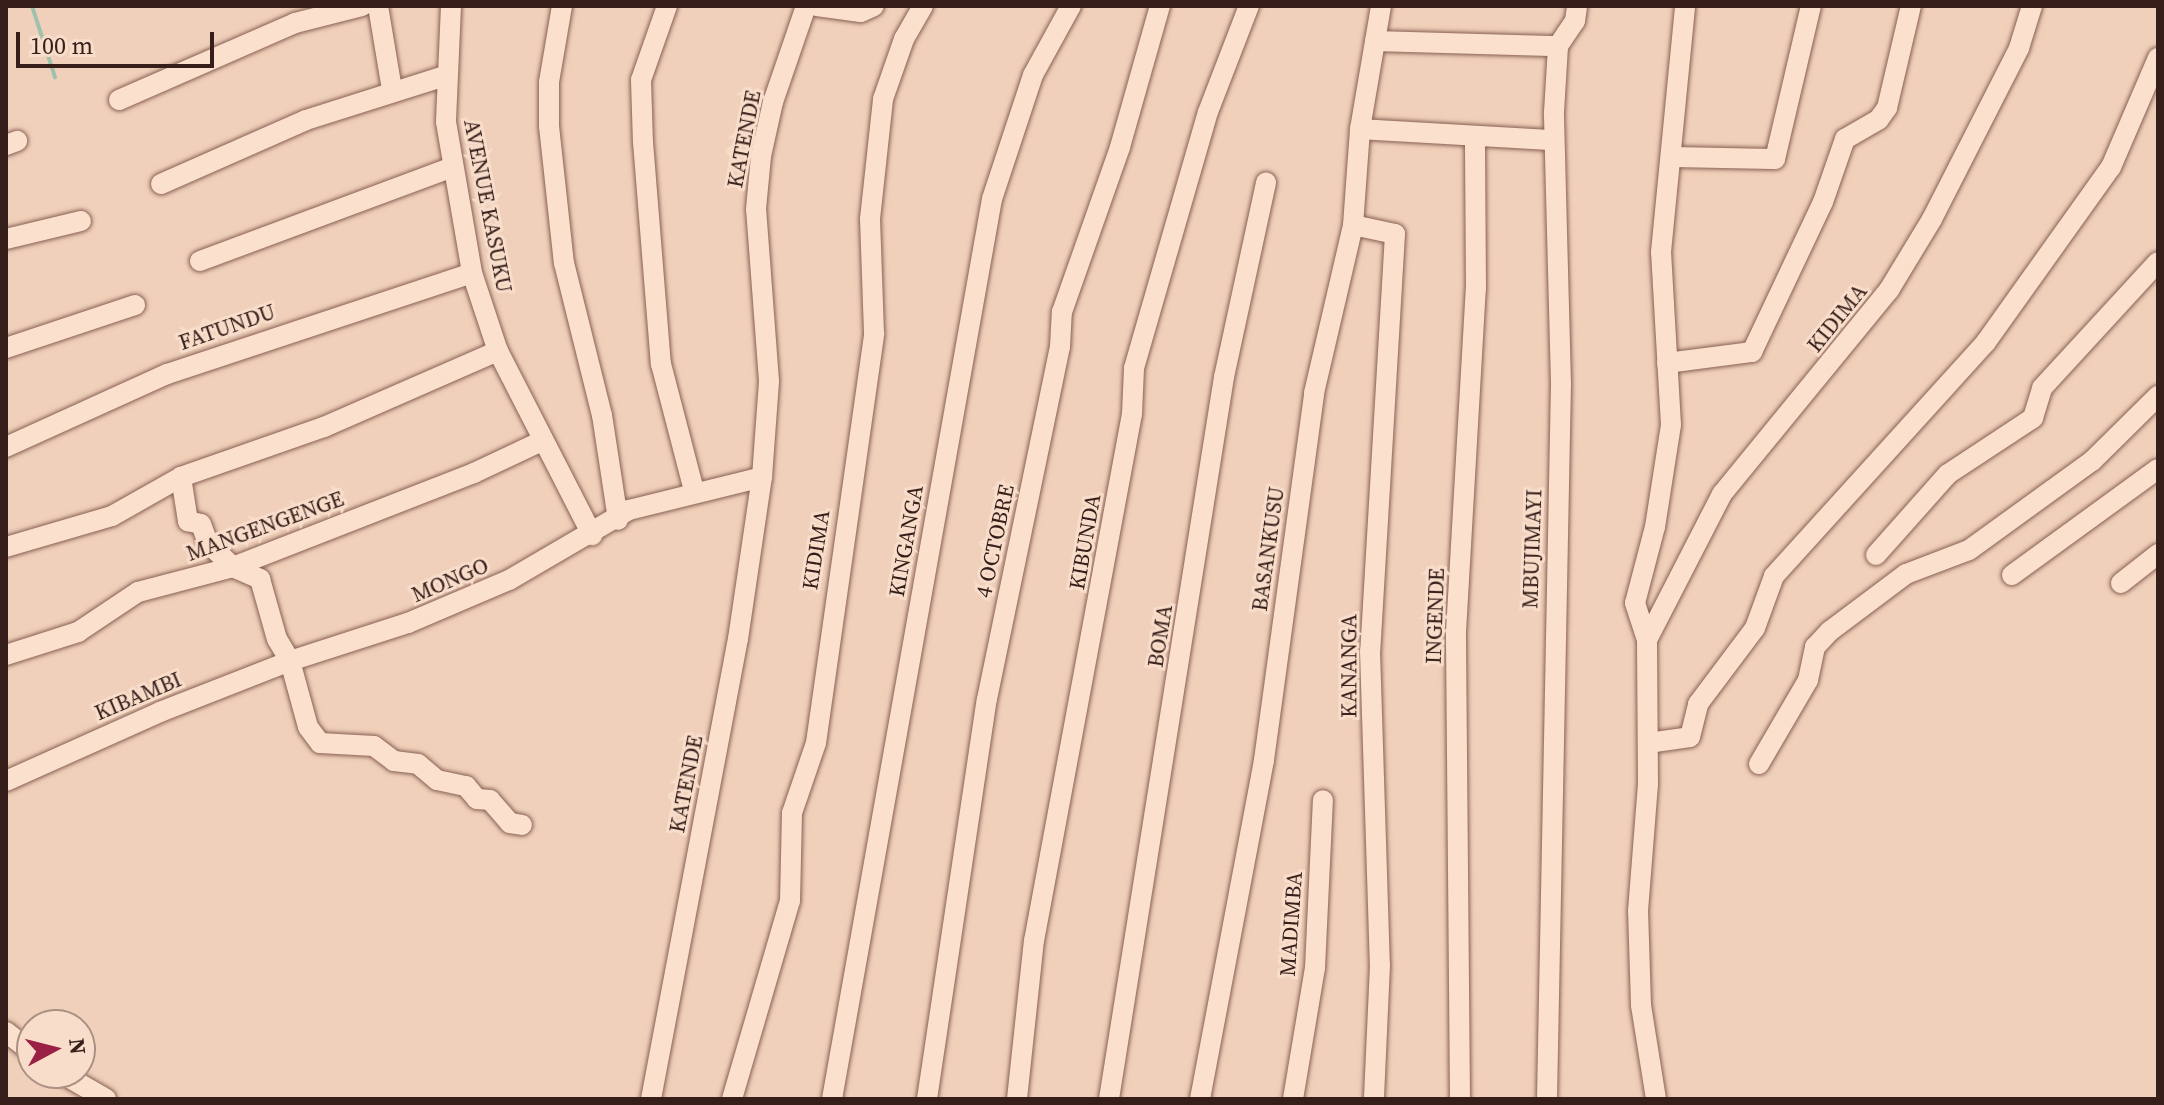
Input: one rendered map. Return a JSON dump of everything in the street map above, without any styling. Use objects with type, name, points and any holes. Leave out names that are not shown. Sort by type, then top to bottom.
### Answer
[{"type":"street","points":[[119,100],[295,23],[362,6]]},
{"type":"street","points":[[378,6],[392,90]]},
{"type":"street","name":"AVENUE KASUKU","points":[[451,6],[445,76],[453,167],[472,273],[498,351],[592,535]]},
{"type":"street","points":[[562,6],[549,82],[549,126],[564,263],[602,415],[618,520]]},
{"type":"street","points":[[667,6],[641,80],[643,142],[661,364],[694,491]]},
{"type":"street","name":"KATENDE","points":[[651,1099],[738,639],[762,477],[769,381],[756,209],[761,156],[773,102],[806,6]]},
{"type":"street","points":[[817,6],[861,12],[874,6]]},
{"type":"street","name":"KIDIMA","points":[[732,1099],[790,901],[792,813],[816,743],[874,333],[870,219],[883,99],[904,39],[923,6]]},
{"type":"street","name":"KINGANGA","points":[[832,1099],[992,199],[1033,75],[1071,6]]},
{"type":"street","name":"4 OCTOBRE","points":[[927,1099],[987,699],[1060,347],[1062,312],[1120,147],[1160,6]]},
{"type":"street","name":"KIBUNDA","points":[[1017,1099],[1034,941],[1130,430],[1134,368],[1208,112],[1249,6]]},
{"type":"street","name":"BASANKUSU","points":[[1200,1099],[1264,760],[1314,393],[1353,225],[1360,129],[1381,6]]},
{"type":"street","name":"MBUJIMAYI","points":[[1547,1099],[1561,384],[1553,140],[1558,46],[1575,21],[1577,6]]},
{"type":"street","points":[[1656,1099],[1641,1005],[1638,911],[1648,743],[1647,640],[1635,603],[1668,453],[1661,252],[1685,6]]},
{"type":"street","points":[[1671,157],[1775,159],[1811,6]]},
{"type":"street","points":[[1667,363],[1752,352],[1823,202],[1845,139],[1879,119],[1887,108],[1911,6]]},
{"type":"street","name":"KIDIMA","points":[[1647,640],[1722,494],[1897,278],[2019,48],[2032,6]]},
{"type":"street","points":[[1375,41],[1558,46]]},
{"type":"street","points":[[1648,743],[1690,737],[1698,704],[1755,628],[1774,576],[1986,342],[2111,167],[2158,58]]},
{"type":"street","points":[[161,184],[214,157],[236,154],[286,128],[392,90],[445,76]]},
{"type":"street","points":[[1360,129],[1553,140]]},
{"type":"street","name":"INGENDE","points":[[1460,1099],[1456,632],[1476,289],[1475,136]]},
{"type":"street","points":[[200,261],[453,167]]},
{"type":"street","name":"BOMA","points":[[1109,1099],[1224,377],[1266,182]]},
{"type":"street","points":[[6,239],[81,221]]},
{"type":"street","name":"KANANGA","points":[[1353,225],[1395,234],[1370,651],[1380,965],[1374,1099]]},
{"type":"street","points":[[1876,555],[1943,478],[2033,418],[2042,388],[2158,262]]},
{"type":"street","name":"FATUNDU","points":[[6,447],[167,374],[472,273]]},
{"type":"street","points":[[6,348],[135,305]]},
{"type":"street","points":[[6,547],[112,516],[181,477],[324,427],[498,351]]},
{"type":"street","points":[[1759,764],[1808,680],[1815,647],[1830,631],[1906,574],[1969,550],[2092,461],[2158,396]]},
{"type":"street","name":"MANGENGENGE","points":[[6,655],[78,632],[138,592],[233,567],[474,473],[542,441]]},
{"type":"street","points":[[2012,575],[2158,469]]},
{"type":"street","points":[[181,477],[188,521],[201,524],[208,543],[233,567],[260,579],[277,639],[290,661],[308,727],[320,743],[374,746],[394,761],[418,764],[437,780],[466,786],[477,799],[490,800],[510,823],[522,825]]},
{"type":"street","points":[[618,520],[629,510],[694,491],[762,477]]},
{"type":"street","name":"MONGO","points":[[290,661],[408,623],[509,580],[618,520]]},
{"type":"street","points":[[2121,583],[2158,554]]},
{"type":"street","name":"KIBAMBI","points":[[6,781],[290,661]]},
{"type":"street","name":"MADIMBA","points":[[1293,1099],[1315,968],[1323,800]]},
{"type":"waterway","points":[[32,6],[55,77]]}]
